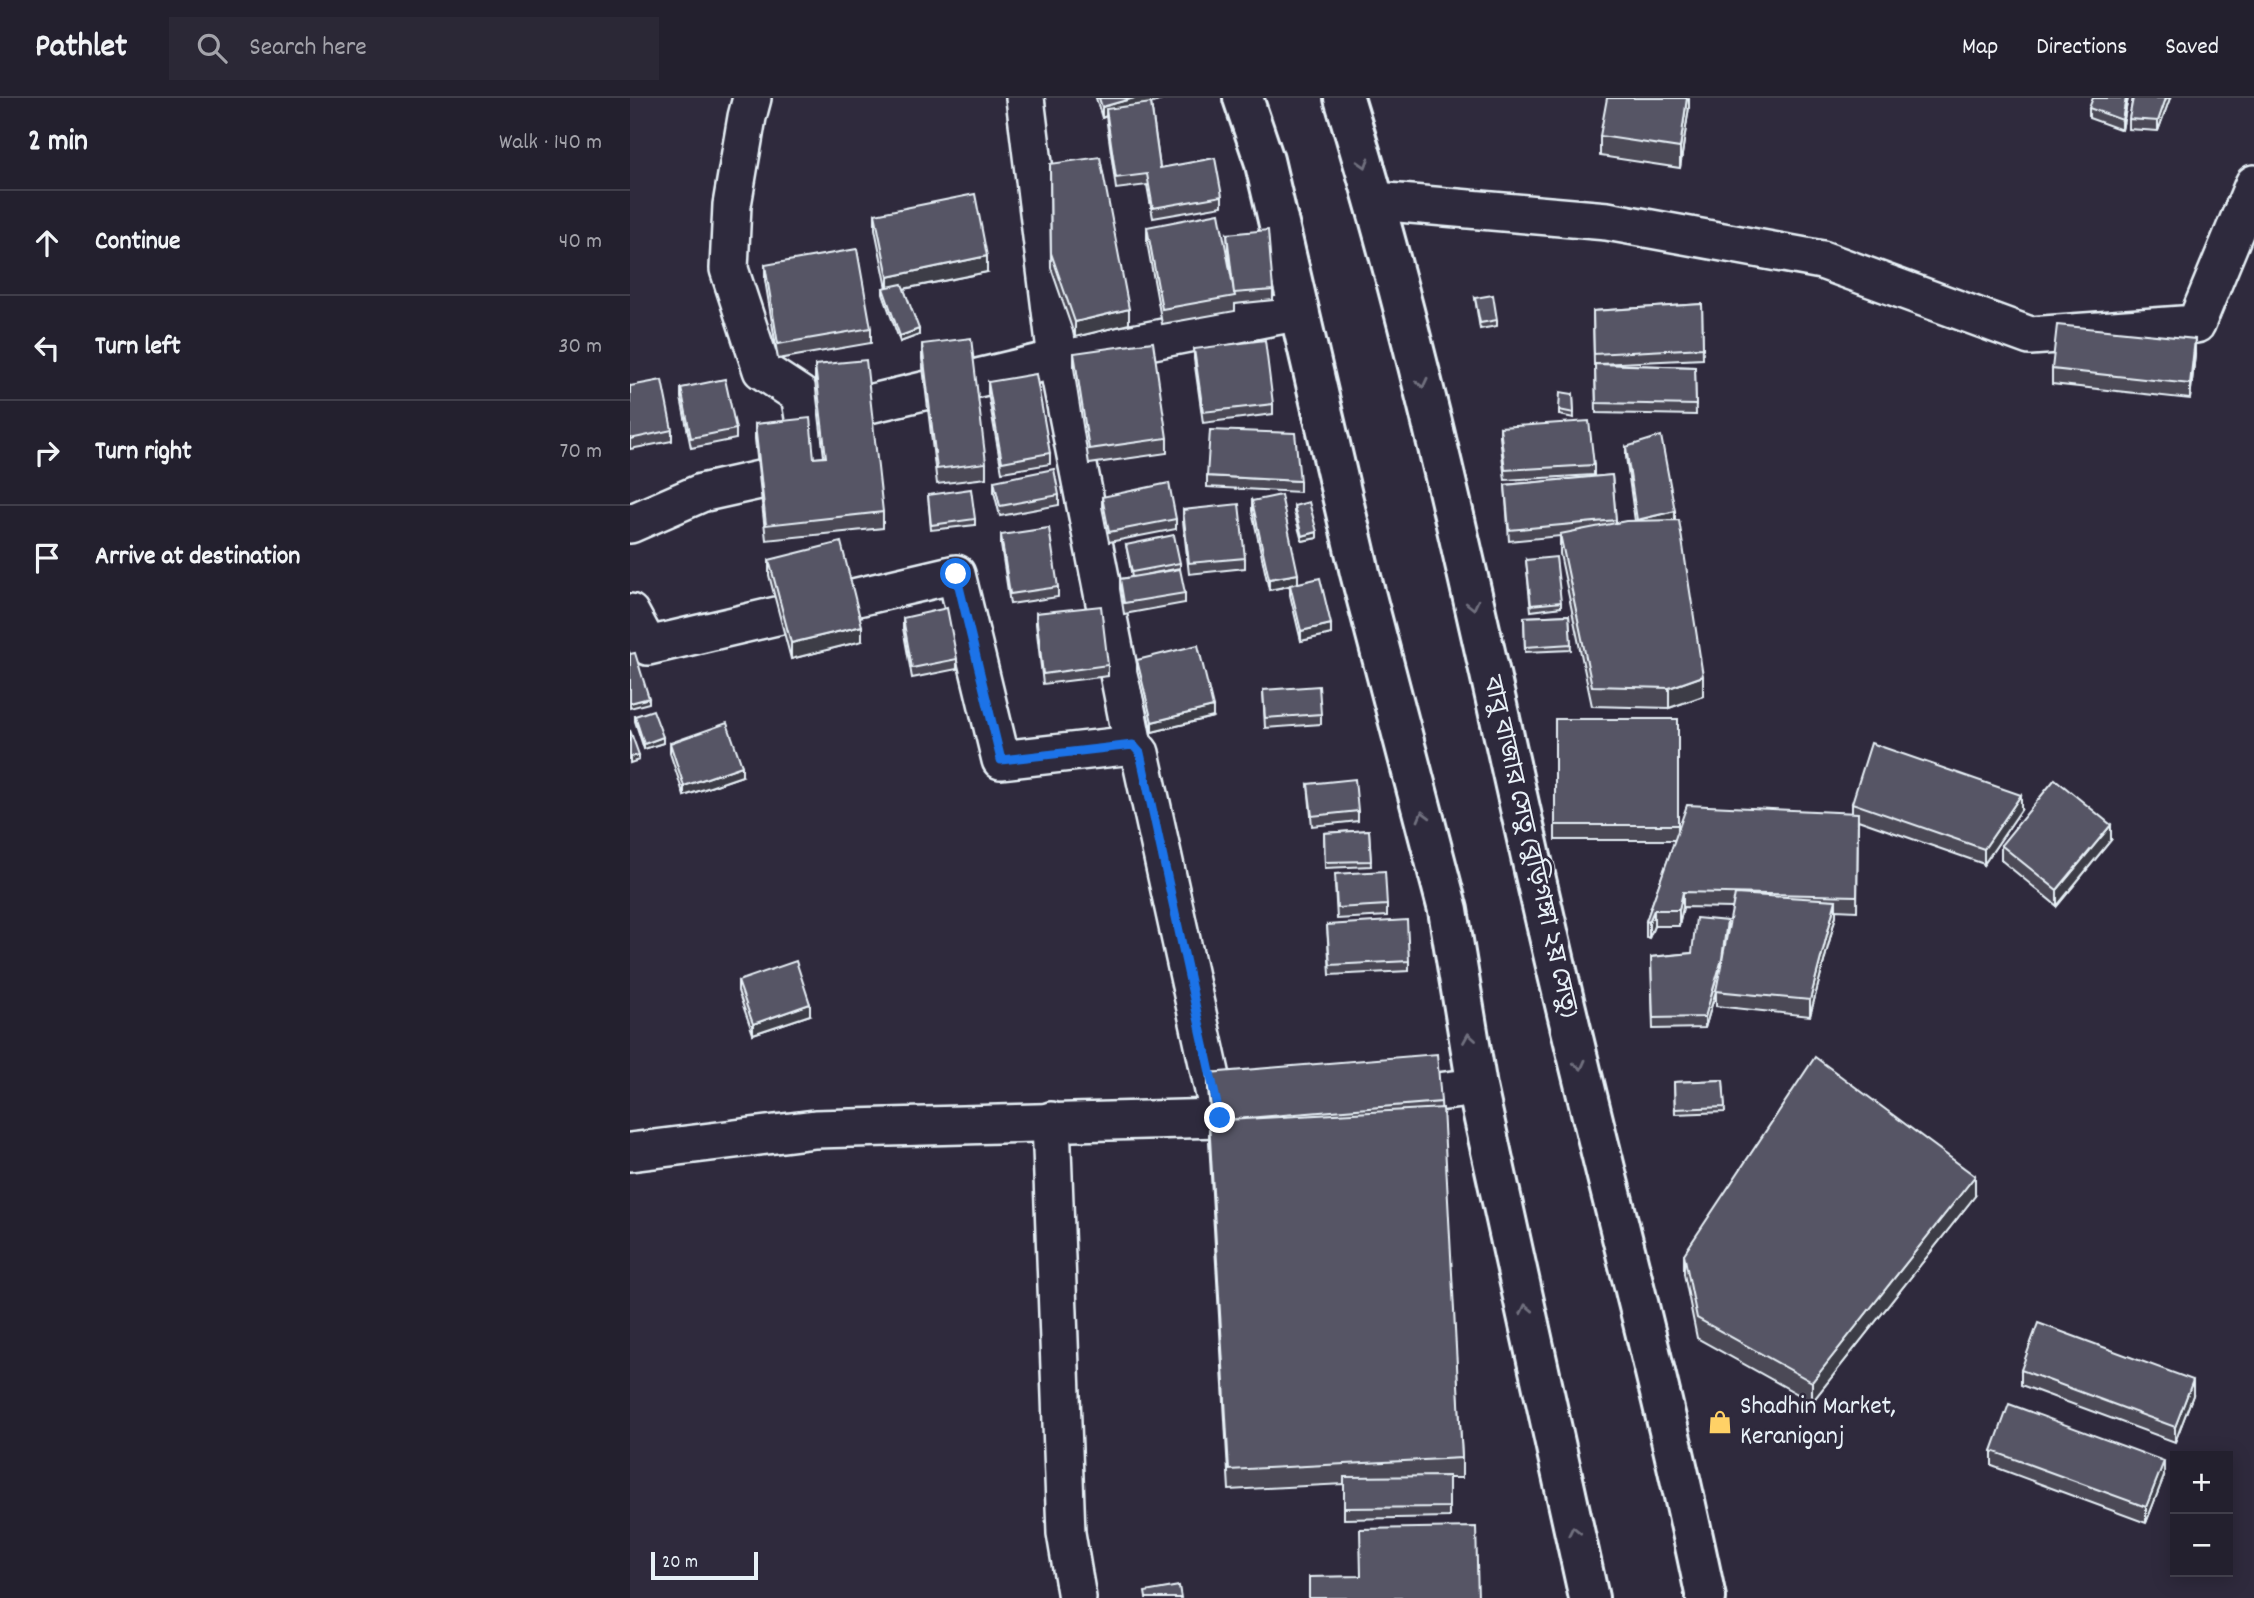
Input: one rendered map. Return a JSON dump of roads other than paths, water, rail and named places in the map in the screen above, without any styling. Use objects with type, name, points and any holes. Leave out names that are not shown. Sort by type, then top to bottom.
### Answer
[{"type":"highway","points":[[1243,98],[1264,160],[1360,573],[1448,910],[1478,1087],[1589,1598]]},
{"type":"highway","name":"বাবু বাজার সেতু (বুড়িগঙ্গা ২য় সেতু)","points":[[1344,98],[1376,201],[1409,323],[1553,954],[1680,1472],[1706,1598]]},
{"type":"street","points":[[752,98],[732,205],[729,269],[762,370],[800,395],[814,468]]},
{"type":"street","points":[[1025,98],[1057,359],[1133,745],[1140,753],[1220,1118]]},
{"type":"street","points":[[1376,201],[1607,221],[1822,260],[2030,336],[2196,324],[2254,184]]},
{"type":"street","points":[[630,524],[701,493],[845,461],[852,408],[1057,359],[1300,312]]},
{"type":"street","points":[[630,614],[639,649],[956,574],[1001,760],[1133,745]]},
{"type":"street","points":[[1356,1102],[1478,1087]]},
{"type":"street","points":[[630,1152],[815,1129],[1220,1118],[1261,1113]]},
{"type":"street","points":[[1051,1121],[1066,1533],[1077,1598]]},
{"type":"place","name":"Shadhin Market, Keraniganj","points":[[1720,1422]]}]
